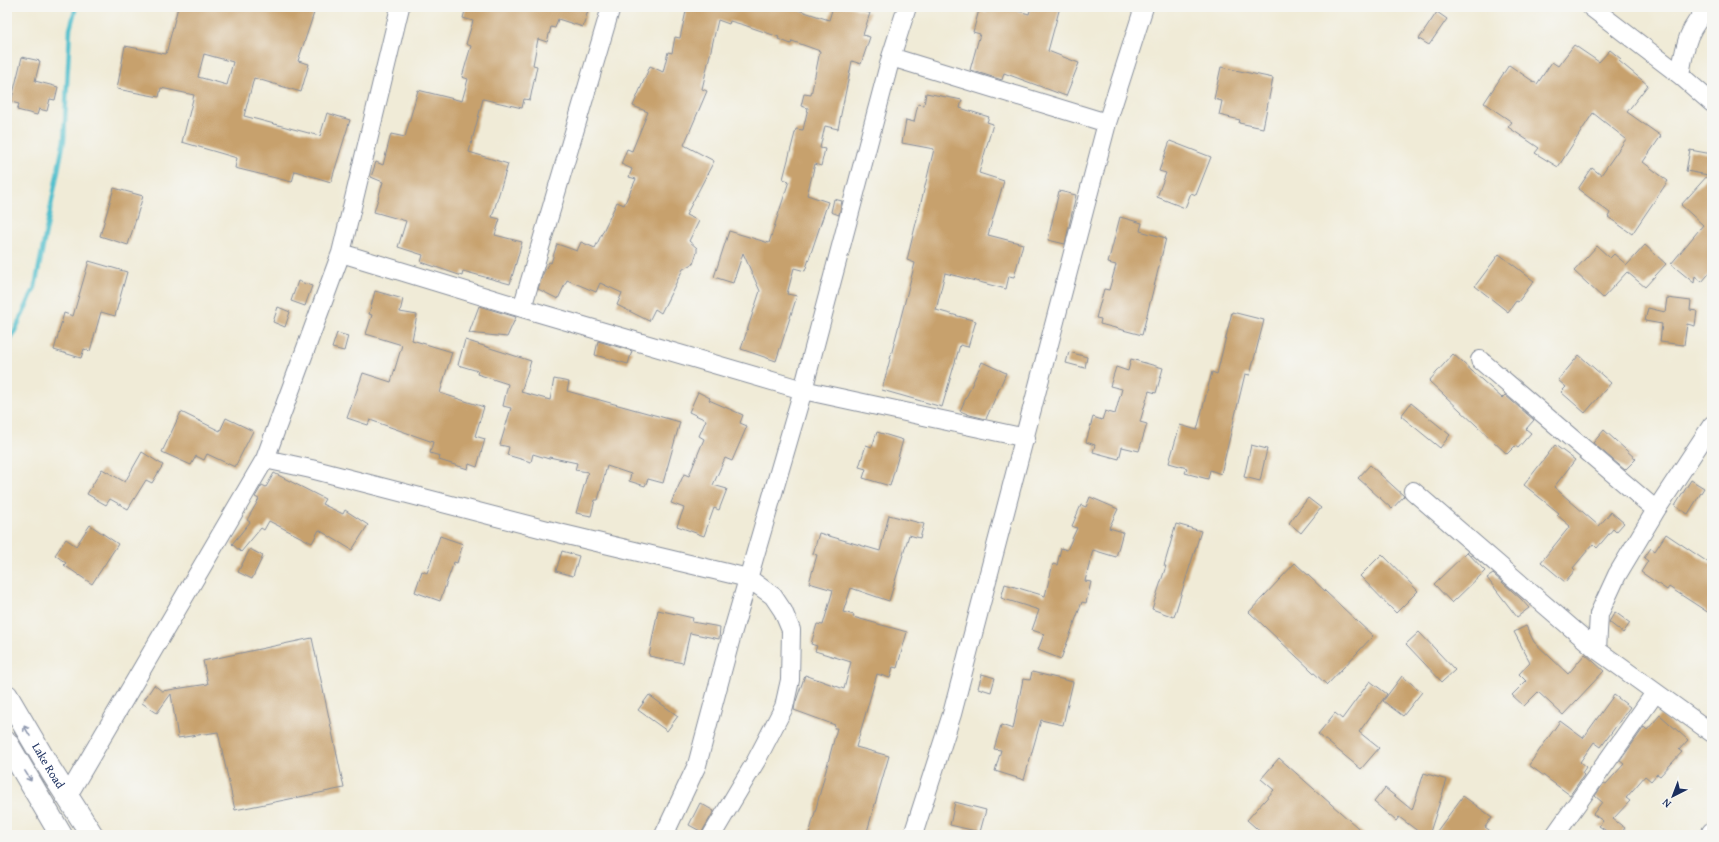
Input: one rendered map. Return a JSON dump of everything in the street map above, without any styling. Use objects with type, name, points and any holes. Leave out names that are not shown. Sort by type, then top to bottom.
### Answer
[{"type":"main road","name":"Lake Road","points":[[7,696],[67,797],[92,835]]},
{"type":"main road","name":"Lake Road","points":[[7,743],[61,835]]},
{"type":"street","points":[[67,797],[265,459],[341,253],[400,7]]},
{"type":"street","points":[[522,308],[611,7]]},
{"type":"street","points":[[664,835],[697,765],[748,578],[803,390],[891,57],[907,7]]},
{"type":"street","points":[[913,835],[952,714],[1026,438],[1107,123],[1144,7]]},
{"type":"street","points":[[1591,7],[1680,75],[1712,103]]},
{"type":"street","points":[[1680,75],[1685,45],[1689,33],[1698,18],[1710,7]]},
{"type":"street","points":[[891,57],[1107,123]]},
{"type":"street","points":[[341,253],[522,308],[803,390],[1026,438]]},
{"type":"street","points":[[1480,360],[1656,510]]},
{"type":"street","points":[[1597,650],[1599,614],[1617,575],[1656,510],[1712,425]]},
{"type":"street","points":[[265,459],[311,469],[563,534],[748,578],[773,596],[783,611],[791,630],[790,680],[784,707],[756,761],[712,835]]},
{"type":"street","points":[[1413,491],[1597,650],[1712,733]]},
{"type":"street","points":[[1555,835],[1655,693]]},
{"type":"street","points":[[1709,835],[1712,831]]},
{"type":"building","points":[[178,7],[316,7],[298,61],[309,64],[301,92],[254,78],[244,116],[320,136],[327,113],[350,120],[331,182],[295,171],[292,182],[235,168],[237,158],[182,142],[194,95],[161,88],[159,97],[117,89],[125,46],[166,54]],"holes":[[[204,54],[233,62],[227,85],[198,77]]]},
{"type":"building","points":[[466,7],[589,7],[583,27],[558,19],[555,28],[551,27],[547,42],[538,39],[533,65],[537,66],[530,100],[524,99],[522,108],[483,99],[469,152],[508,164],[492,217],[500,219],[495,235],[522,242],[510,284],[463,271],[462,276],[421,262],[423,255],[398,247],[406,221],[374,212],[383,182],[371,177],[376,162],[383,165],[391,134],[405,137],[418,90],[462,101],[468,79],[462,77],[471,46],[466,44],[473,21],[463,18]]},
{"type":"building","points":[[687,7],[789,7],[829,20],[833,7],[851,7],[870,13],[863,35],[870,37],[861,64],[852,61],[838,129],[825,126],[820,148],[825,149],[821,166],[815,164],[807,195],[828,202],[805,271],[794,268],[787,294],[797,296],[776,361],[741,349],[760,291],[743,253],[733,283],[714,277],[729,231],[769,243],[789,181],[783,179],[796,129],[803,130],[808,108],[801,106],[804,94],[811,95],[820,51],[792,41],[791,44],[778,39],[779,37],[744,25],[730,21],[729,24],[718,20],[702,89],[707,91],[684,145],[714,161],[686,215],[699,221],[689,241],[697,248],[697,252],[693,264],[683,269],[661,313],[655,309],[649,321],[617,305],[622,293],[600,283],[596,292],[567,280],[558,299],[538,289],[542,276],[549,262],[551,263],[557,244],[577,251],[581,242],[595,248],[617,202],[624,205],[636,179],[629,177],[632,169],[621,164],[627,149],[632,151],[648,112],[633,106],[650,66],[663,72],[668,52],[672,53],[675,37],[680,38]]},
{"type":"building","points":[[988,7],[1005,7],[1029,14],[1031,7],[1060,7],[1048,51],[1079,63],[1066,96],[1004,73],[1002,80],[970,70],[980,34],[973,32],[979,10],[987,12]]},
{"type":"building","points":[[1437,12],[1447,19],[1429,45],[1419,39]]},
{"type":"building","points":[[1574,45],[1599,62],[1610,50],[1621,59],[1619,61],[1648,85],[1627,112],[1661,136],[1643,162],[1668,181],[1632,234],[1608,217],[1610,213],[1578,189],[1592,168],[1601,175],[1626,139],[1593,113],[1558,167],[1535,153],[1539,148],[1508,127],[1512,122],[1484,103],[1509,65],[1537,84],[1552,62],[1558,66]]},
{"type":"building","points":[[22,57],[40,61],[35,81],[58,87],[55,100],[50,99],[47,111],[39,109],[37,115],[17,110],[19,104],[11,102]]},
{"type":"building","points":[[1221,67],[1273,78],[1263,128],[1239,123],[1240,120],[1219,115],[1222,101],[1214,99]]},
{"type":"building","points":[[926,93],[962,100],[960,108],[989,117],[987,122],[993,124],[979,173],[1004,181],[988,235],[1023,244],[1014,277],[1009,276],[1006,289],[945,273],[936,310],[976,321],[968,347],[960,345],[942,407],[882,390],[915,263],[907,260],[934,149],[902,143],[906,120],[914,122],[918,104],[924,105]]},
{"type":"building","points":[[1170,141],[1211,157],[1196,195],[1191,193],[1185,208],[1157,197],[1166,173],[1159,171]]},
{"type":"building","points":[[1690,150],[1712,154],[1712,270],[1702,282],[1695,276],[1694,283],[1671,264],[1703,225],[1681,205],[1708,175],[1686,171]]},
{"type":"building","points":[[114,188],[143,196],[128,245],[100,236]]},
{"type":"building","points":[[1059,191],[1076,195],[1065,244],[1048,240]]},
{"type":"building","points":[[834,199],[842,201],[839,215],[831,212]]},
{"type":"building","points":[[1120,217],[1142,223],[1140,231],[1166,238],[1142,335],[1100,324],[1101,319],[1096,318],[1104,289],[1109,290],[1116,265],[1108,263]]},
{"type":"building","points":[[1645,245],[1666,264],[1645,287],[1627,272],[1603,298],[1574,271],[1597,246],[1610,258],[1614,254],[1627,265]]},
{"type":"building","points":[[1499,254],[1534,281],[1518,302],[1516,301],[1508,312],[1475,286]]},
{"type":"building","points":[[89,261],[127,272],[115,316],[101,312],[90,351],[84,349],[81,358],[54,350],[64,313],[73,316]]},
{"type":"building","points":[[298,281],[312,286],[305,306],[291,301]]},
{"type":"building","points":[[375,291],[403,299],[400,312],[417,315],[412,340],[452,352],[440,393],[484,407],[475,436],[485,439],[477,467],[469,464],[468,469],[439,460],[440,456],[430,453],[433,442],[370,420],[368,425],[347,418],[363,373],[391,382],[402,345],[366,334],[372,315],[369,314]]},
{"type":"building","points":[[1667,298],[1691,301],[1690,310],[1697,311],[1695,326],[1687,324],[1684,345],[1660,342],[1662,324],[1645,321],[1648,308],[1665,312]]},
{"type":"building","points":[[479,306],[516,317],[507,337],[469,333]]},
{"type":"building","points":[[278,307],[290,312],[285,327],[273,322]]},
{"type":"building","points":[[1232,312],[1264,320],[1250,375],[1245,374],[1221,474],[1210,470],[1208,479],[1185,473],[1187,468],[1169,463],[1180,425],[1197,430],[1212,372],[1217,374]]},
{"type":"building","points":[[337,333],[348,336],[344,351],[332,348]]},
{"type":"building","points":[[465,340],[531,361],[521,392],[550,400],[554,379],[569,382],[567,391],[680,422],[663,483],[648,479],[645,486],[629,481],[631,474],[607,466],[598,500],[595,500],[591,516],[576,513],[588,472],[575,470],[577,463],[549,457],[549,459],[533,454],[531,462],[507,455],[509,447],[500,445],[511,408],[503,406],[508,384],[477,374],[478,371],[458,365]]},
{"type":"building","points":[[598,341],[632,351],[628,364],[595,355]]},
{"type":"building","points":[[1069,352],[1087,357],[1085,368],[1066,363]]},
{"type":"building","points":[[1453,354],[1502,398],[1505,395],[1534,420],[1526,429],[1531,433],[1518,448],[1515,446],[1507,454],[1429,381]]},
{"type":"building","points":[[1579,355],[1611,383],[1585,413],[1561,392],[1566,387],[1558,380]]},
{"type":"building","points":[[1131,359],[1163,368],[1156,393],[1149,391],[1140,422],[1147,424],[1139,451],[1122,447],[1119,459],[1093,452],[1095,445],[1086,442],[1093,417],[1102,420],[1105,411],[1115,414],[1122,389],[1110,386],[1116,367],[1128,371]]},
{"type":"building","points":[[982,362],[1006,373],[986,419],[960,411]]},
{"type":"building","points":[[698,392],[710,398],[709,400],[743,415],[740,423],[747,426],[732,461],[725,458],[713,485],[727,489],[719,510],[714,508],[704,536],[677,526],[684,508],[671,503],[684,474],[689,476],[704,439],[699,436],[706,420],[689,412]]},
{"type":"building","points":[[1411,403],[1450,435],[1440,448],[1401,416]]},
{"type":"building","points":[[181,412],[220,431],[226,418],[253,431],[235,467],[207,454],[204,460],[196,456],[191,465],[162,452]]},
{"type":"building","points":[[1604,430],[1636,459],[1625,470],[1593,443]]},
{"type":"building","points":[[877,432],[903,440],[890,486],[863,478],[866,469],[859,467],[866,445],[872,447]]},
{"type":"building","points":[[1251,445],[1267,449],[1260,481],[1244,477]]},
{"type":"building","points":[[1555,445],[1575,460],[1554,487],[1599,526],[1611,512],[1624,523],[1616,532],[1613,529],[1597,548],[1593,544],[1573,568],[1575,570],[1565,582],[1541,562],[1570,526],[1557,515],[1559,513],[1524,485]]},
{"type":"building","points":[[142,452],[163,465],[152,483],[146,480],[128,509],[110,499],[106,505],[87,494],[102,469],[125,482]]},
{"type":"building","points":[[1370,465],[1404,496],[1392,509],[1358,478]]},
{"type":"building","points":[[274,473],[325,499],[322,504],[343,514],[345,510],[368,525],[352,550],[319,530],[312,543],[269,521],[264,530],[261,528],[241,552],[232,544],[250,522],[247,520],[259,499],[255,497],[262,485],[266,487]]},
{"type":"building","points":[[1691,480],[1704,488],[1688,514],[1675,506]]},
{"type":"building","points":[[1090,497],[1118,509],[1109,528],[1123,532],[1116,557],[1093,550],[1085,581],[1091,582],[1086,603],[1082,602],[1061,659],[1038,650],[1044,634],[1032,630],[1039,610],[1001,598],[1005,584],[1045,596],[1053,564],[1057,565],[1061,548],[1067,550],[1077,528],[1072,526],[1081,505],[1086,507]]},
{"type":"building","points":[[1308,498],[1321,508],[1301,533],[1289,523]]},
{"type":"building","points":[[889,515],[924,524],[920,538],[909,535],[889,601],[851,588],[843,612],[854,615],[853,617],[907,632],[897,668],[893,667],[890,678],[877,674],[856,747],[889,756],[866,835],[809,835],[837,728],[834,728],[835,725],[794,710],[795,704],[805,675],[844,689],[851,662],[815,651],[817,646],[811,644],[817,624],[823,625],[833,590],[809,583],[817,555],[813,554],[819,533],[880,551]]},
{"type":"building","points":[[1176,524],[1201,531],[1174,617],[1152,609],[1166,566],[1164,566]]},
{"type":"building","points":[[90,525],[118,544],[92,584],[64,565],[66,563],[55,555],[66,539],[76,546]]},
{"type":"building","points":[[1666,534],[1712,565],[1712,615],[1669,587],[1667,590],[1641,572],[1648,561],[1644,558],[1651,548],[1655,551]]},
{"type":"building","points":[[440,536],[463,544],[457,563],[454,562],[440,601],[415,592],[422,571],[427,573]]},
{"type":"building","points":[[250,549],[263,556],[252,579],[238,572]]},
{"type":"building","points":[[562,551],[579,556],[573,576],[556,571]]},
{"type":"building","points":[[1467,552],[1485,571],[1452,603],[1434,584]]},
{"type":"building","points":[[1382,554],[1418,591],[1396,613],[1360,576]]},
{"type":"building","points":[[1295,563],[1373,636],[1327,685],[1249,612]]},
{"type":"building","points":[[1493,574],[1529,608],[1517,617],[1487,578]]},
{"type":"building","points":[[658,610],[693,618],[692,622],[720,627],[719,639],[690,633],[683,663],[649,656]]},
{"type":"building","points":[[1615,612],[1630,623],[1623,633],[1609,622]]},
{"type":"building","points":[[1526,626],[1534,642],[1568,674],[1585,654],[1604,671],[1563,715],[1538,692],[1524,706],[1512,695],[1526,681],[1519,674],[1530,662],[1514,632]]},
{"type":"building","points":[[1419,632],[1455,670],[1442,682],[1406,644]]},
{"type":"building","points":[[312,638],[344,788],[235,810],[218,732],[178,738],[171,694],[157,713],[142,703],[154,685],[162,691],[208,684],[203,661]]},
{"type":"building","points":[[1032,672],[1073,682],[1063,725],[1041,720],[1024,780],[995,771],[1001,750],[994,749],[1001,725],[1013,729],[1023,679],[1030,680]]},
{"type":"building","points":[[982,674],[995,678],[991,692],[978,688]]},
{"type":"building","points":[[1402,676],[1422,692],[1403,716],[1383,701]]},
{"type":"building","points":[[1370,681],[1387,694],[1359,732],[1379,748],[1361,769],[1318,734],[1335,713],[1342,719]]},
{"type":"building","points":[[649,695],[678,716],[667,731],[638,710]]},
{"type":"building","points":[[1614,695],[1630,707],[1601,747],[1594,742],[1580,762],[1586,767],[1582,773],[1584,775],[1570,795],[1529,765],[1560,721],[1583,738]]},
{"type":"building","points":[[1660,715],[1688,740],[1679,750],[1682,752],[1660,776],[1657,774],[1651,781],[1645,776],[1626,798],[1630,801],[1613,819],[1625,828],[1620,835],[1612,835],[1599,826],[1603,821],[1593,814],[1602,802],[1595,796],[1604,783],[1606,784],[1624,764],[1620,761],[1644,727],[1647,730]]},
{"type":"building","points":[[1279,758],[1366,835],[1264,835],[1247,820],[1274,790],[1261,779]]},
{"type":"building","points":[[1424,773],[1447,780],[1429,835],[1423,835],[1399,817],[1396,821],[1374,802],[1385,788],[1412,810]]},
{"type":"building","points":[[1463,796],[1492,817],[1485,827],[1496,835],[1434,835]]},
{"type":"building","points":[[955,802],[986,810],[980,832],[950,825]]},
{"type":"building","points":[[700,803],[714,811],[702,832],[689,825]]},
{"type":"waterway","points":[[7,348],[35,287],[64,140],[70,29],[76,7]]}]
